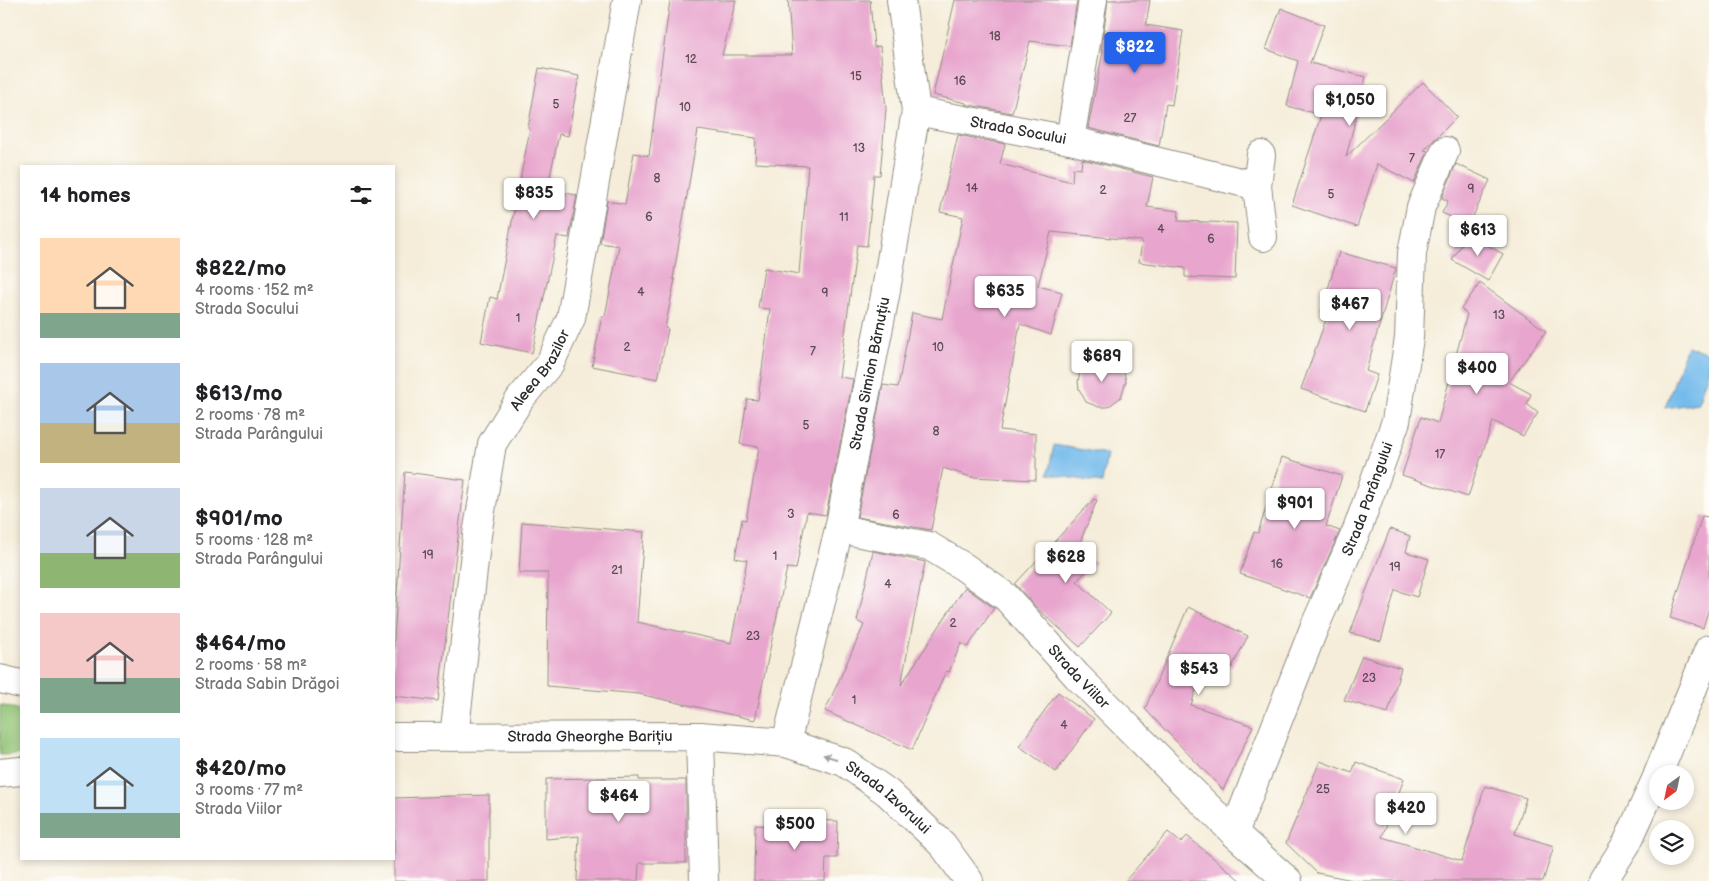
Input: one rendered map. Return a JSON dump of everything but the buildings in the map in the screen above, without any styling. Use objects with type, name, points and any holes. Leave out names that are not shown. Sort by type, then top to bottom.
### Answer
[{"type":"street","name":"Aleea Brazilor","points":[[454,736],[477,535],[492,444],[520,399],[550,363],[571,318],[627,0]]},
{"type":"street","name":"Strada Simion Bărnuțiu","points":[[786,743],[839,529],[885,296],[916,111],[901,0]]},
{"type":"street","name":"Strada Socului","points":[[916,111],[1070,140],[1092,0]]},
{"type":"street","points":[[1070,140],[1257,186]]},
{"type":"street","name":"Strada Parângului","points":[[1234,833],[1314,628],[1357,530],[1396,421],[1409,338],[1412,254],[1421,207],[1445,151]]},
{"type":"street","points":[[1261,155],[1257,186],[1263,237]]},
{"type":"street","name":"Strada Viilor","points":[[839,529],[929,546],[964,567],[1006,597],[1077,676],[1234,833],[1288,881]]},
{"type":"street","points":[[1662,765],[1709,650]]},
{"type":"street","points":[[0,679],[20,684]]},
{"type":"street","name":"Strada Gheorghe Barițiu","points":[[395,738],[454,736],[700,736],[786,743]]},
{"type":"street","points":[[700,736],[704,881]]},
{"type":"street","name":"Strada Izvorului","points":[[786,743],[844,762],[887,792],[943,845],[969,881]]},
{"type":"street","points":[[0,773],[20,771]]},
{"type":"street","points":[[1603,881],[1627,843],[1649,794]]},
{"type":"green space","points":[[0,705],[20,710],[20,754],[0,755]]},
{"type":"water","points":[[1687,346],[1709,353],[1709,369],[1698,403],[1665,408]]},
{"type":"water","points":[[1054,445],[1107,454],[1102,483],[1048,474]]}]
